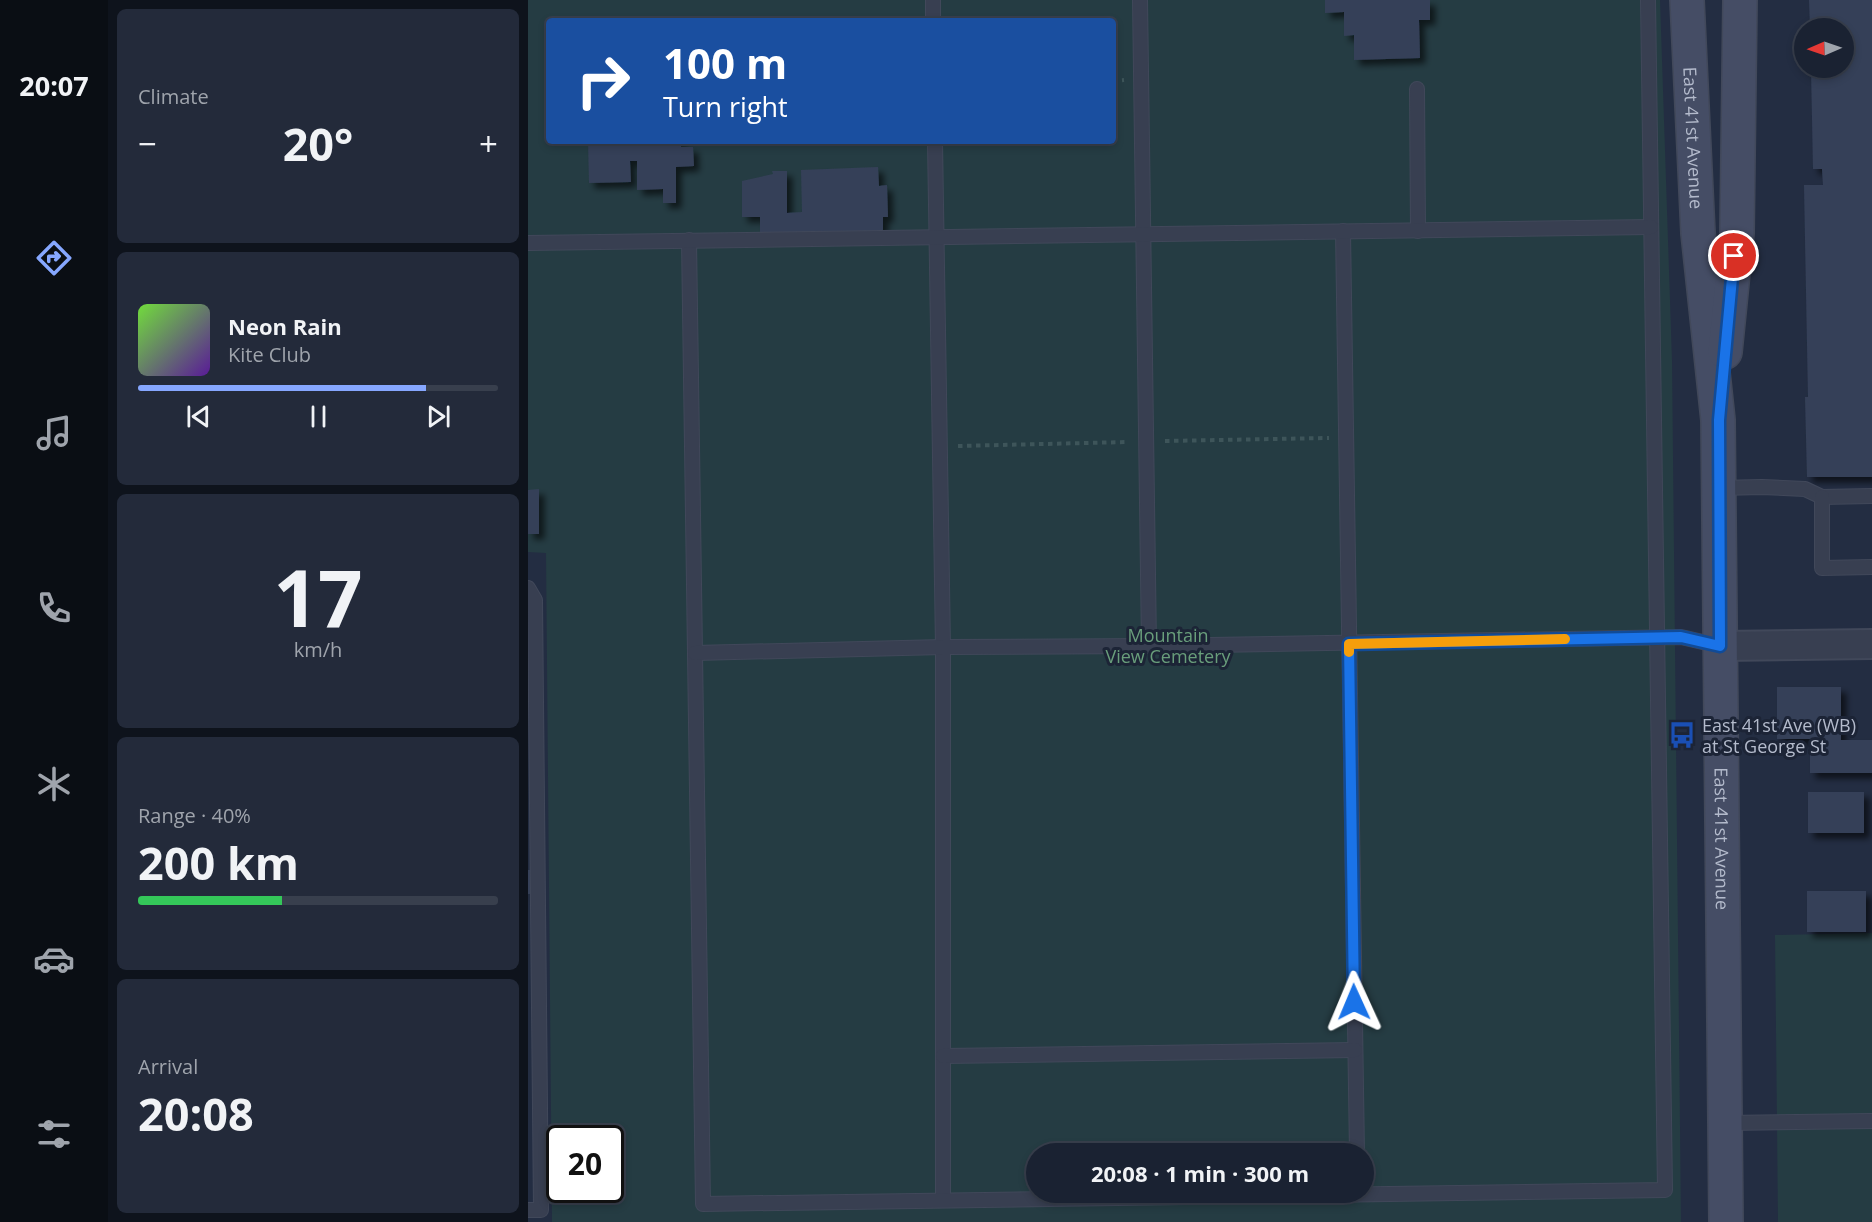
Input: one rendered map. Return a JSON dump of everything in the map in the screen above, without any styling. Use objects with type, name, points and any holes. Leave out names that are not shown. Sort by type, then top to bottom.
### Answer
[{"type":"main road","name":"East 41st Avenue","points":[[1687,0],[1698,233],[1719,420]]},
{"type":"main road","name":"East 41st Avenue","points":[[1726,1222],[1719,420],[1737,233],[1740,0]]},
{"type":"street","points":[[1720,646],[1872,644]]},
{"type":"lane","points":[[933,0],[933,18]]},
{"type":"lane","points":[[1140,0],[1149,646]]},
{"type":"lane","points":[[1374,1193],[1665,1190],[1648,0]]},
{"type":"lane","points":[[1416,89],[1418,231]]},
{"type":"lane","points":[[935,144],[943,646],[942,1200]]},
{"type":"lane","points":[[528,243],[1651,227]]},
{"type":"lane","points":[[1343,231],[1357,1143]]},
{"type":"lane","points":[[689,240],[703,1204],[1026,1199]]},
{"type":"lane","points":[[1719,488],[1804,489],[1822,497],[1872,496]]},
{"type":"lane","points":[[1822,497],[1822,568],[1872,567]]},
{"type":"lane","points":[[528,588],[535,600],[541,1210],[528,1210]]},
{"type":"lane","points":[[695,653],[943,646],[1349,644],[1657,637],[1681,637],[1720,646]]},
{"type":"lane","points":[[943,1056],[1355,1050]]},
{"type":"lane","points":[[1725,1123],[1872,1121]]},
{"type":"green space","name":"Mountain View Cemetery","points":[[528,0],[1660,0],[1672,360],[1681,1222],[552,1222],[552,1203],[624,1203],[624,1125],[551,1125],[546,553],[528,552]]},
{"type":"green space","points":[[1872,933],[1872,1222],[1778,1222],[1775,935]]},
{"type":"building","points":[[1325,0],[1430,0],[1430,20],[1419,20],[1420,58],[1354,60],[1354,35],[1344,36],[1344,12],[1325,13]]},
{"type":"building","points":[[1809,0],[1872,0],[1872,477],[1807,477],[1805,397],[1808,397],[1804,185],[1823,185],[1822,169],[1813,169],[1811,78],[1854,78],[1854,18],[1810,18]]},
{"type":"building","points":[[588,144],[681,144],[681,147],[693,147],[694,166],[676,167],[676,203],[663,203],[663,189],[637,190],[637,161],[630,161],[631,182],[589,183]]},
{"type":"building","points":[[878,167],[879,186],[887,185],[888,217],[883,217],[883,231],[760,234],[760,217],[742,217],[742,181],[773,174],[772,171],[787,171],[787,213],[802,212],[801,170]]},
{"type":"building","points":[[539,489],[539,534],[528,534],[528,490]]},
{"type":"building","points":[[1777,687],[1841,687],[1841,740],[1872,740],[1872,773],[1810,773],[1810,739],[1777,739]]},
{"type":"building","points":[[1808,792],[1864,792],[1864,833],[1808,833]]},
{"type":"building","points":[[528,870],[530,870],[531,894],[528,894]]},
{"type":"building","points":[[1807,891],[1866,891],[1866,932],[1807,932]]},
{"type":"slow traffic","points":[[1349,652],[1349,644],[1565,639]]},
{"type":"place","name":"East 41st Ave (WB) at St George St","points":[[1682,735]]},
{"type":"route","points":[[1354,1002],[1349,644],[1681,637],[1720,646],[1719,420],[1734,256]]}]
